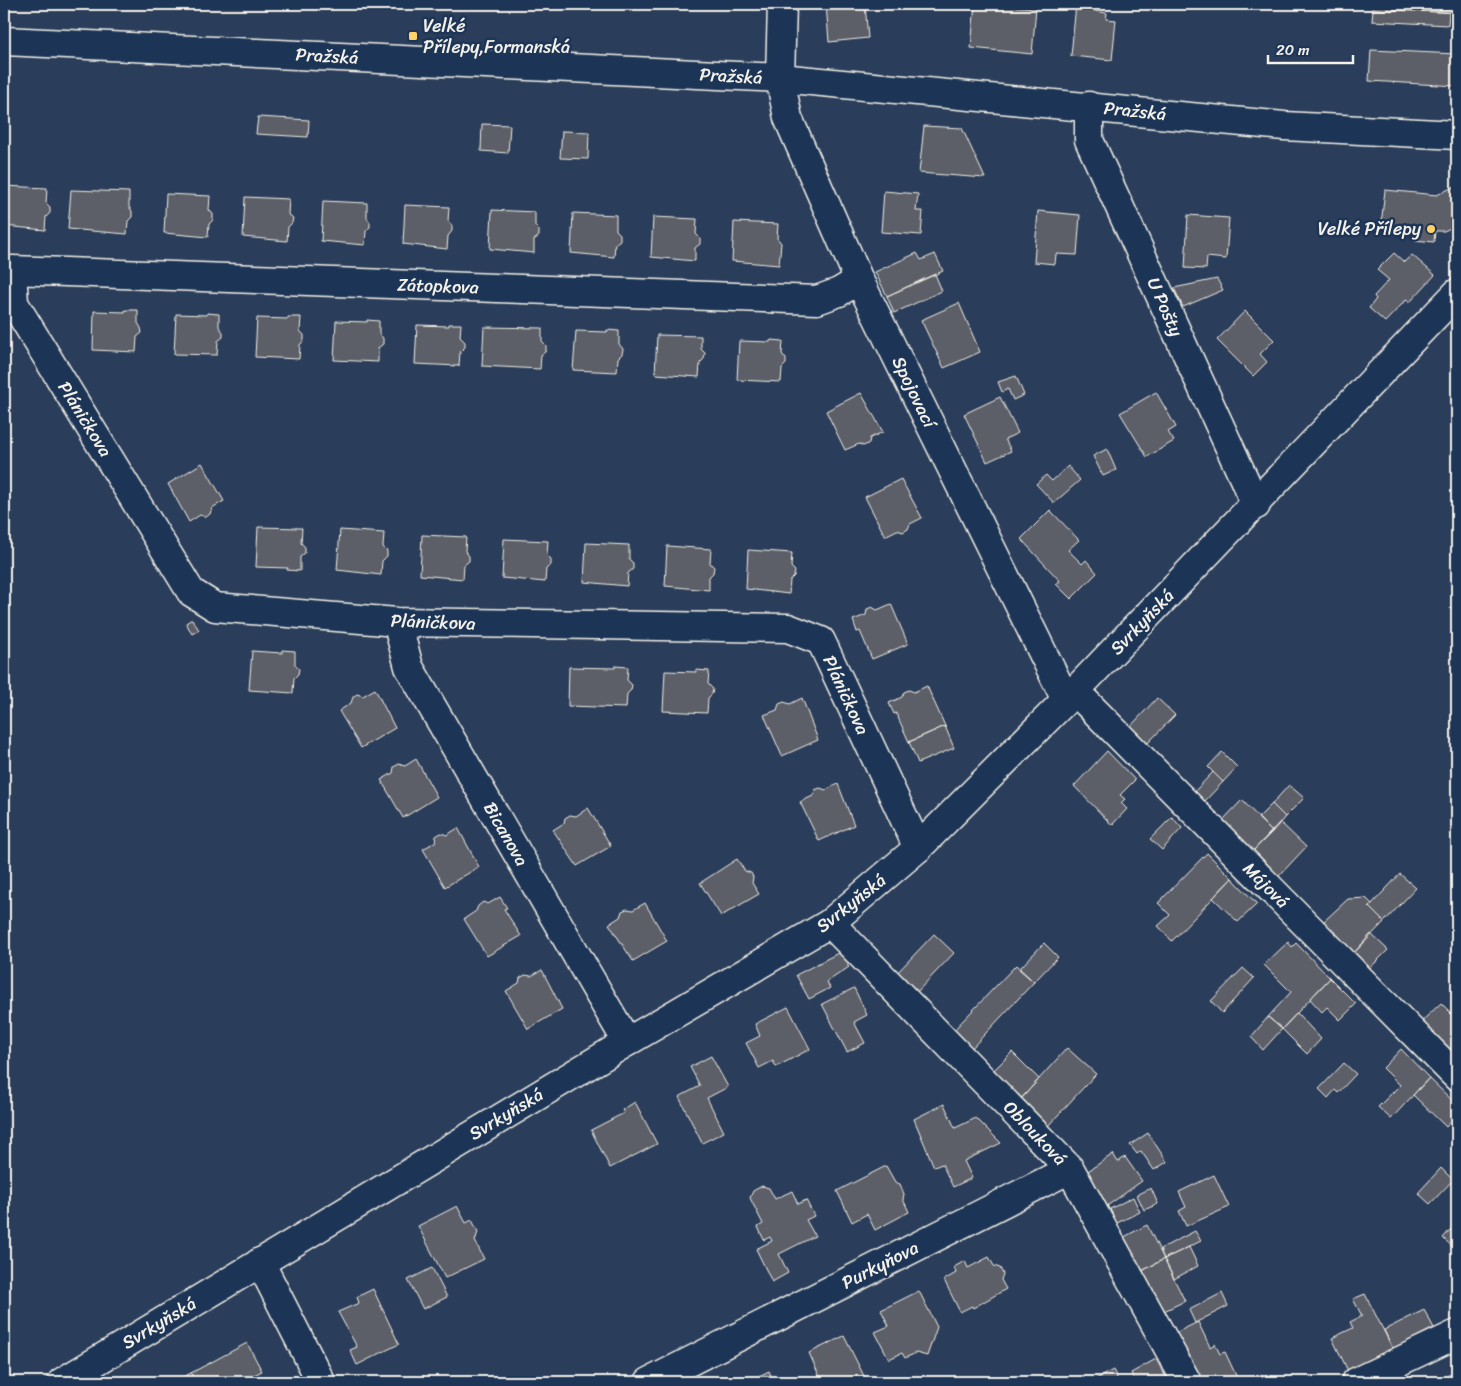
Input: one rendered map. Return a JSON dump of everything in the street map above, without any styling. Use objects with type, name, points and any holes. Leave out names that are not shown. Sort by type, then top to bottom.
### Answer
[{"type":"street","name":"Spojovací","points":[[782,4],[780,78],[788,118],[859,280],[1070,696]]},
{"type":"street","name":"Pražská","points":[[4,41],[780,78],[1284,126],[1457,135]]},
{"type":"street","name":"U Pošty","points":[[1088,106],[1089,140],[1256,505]]},
{"type":"street","name":"Zátopkova","points":[[12,270],[817,300],[839,292],[859,280]]},
{"type":"street","name":"Pláničkova","points":[[12,270],[14,303],[191,592],[215,607],[397,622],[788,628],[821,641],[918,848]]},
{"type":"street","name":"Svrkyňská","points":[[63,1382],[627,1042],[830,923],[918,848],[1070,696],[1256,505],[1457,293]]},
{"type":"street","name":"Bicanova","points":[[397,622],[409,667],[627,1042]]},
{"type":"street","name":"Májová","points":[[1070,696],[1457,1077]]},
{"type":"street","name":"Oblouková","points":[[830,923],[1070,1169],[1187,1382]]},
{"type":"street","name":"Purkyňova","points":[[649,1382],[1070,1169]]},
{"type":"street","points":[[260,1262],[321,1382]]},
{"type":"street","points":[[1356,1382],[1457,1334]]},
{"type":"building","points":[[826,4],[865,4],[868,38],[829,42]]},
{"type":"building","points":[[975,4],[1036,8],[1032,54],[971,48]]},
{"type":"building","points":[[1076,4],[1096,4],[1095,11],[1107,13],[1106,19],[1116,20],[1112,60],[1071,56]]},
{"type":"building","points":[[1373,4],[1457,4],[1457,13],[1373,9]]},
{"type":"building","points":[[1373,9],[1449,12],[1448,25],[1372,21]]},
{"type":"building","points":[[1371,50],[1457,54],[1457,86],[1369,81]]},
{"type":"building","points":[[258,117],[309,120],[308,137],[256,134]]},
{"type":"building","points":[[482,124],[510,125],[508,153],[481,151]]},
{"type":"building","points":[[924,126],[962,128],[985,178],[919,173]]},
{"type":"building","points":[[562,131],[589,132],[588,159],[560,158]]},
{"type":"building","points":[[1457,185],[1457,225],[1444,231],[1435,231],[1434,242],[1414,240],[1415,228],[1381,225],[1385,190],[1437,195]]},
{"type":"building","points":[[4,186],[47,188],[46,203],[50,207],[50,213],[46,217],[45,230],[4,226]]},
{"type":"building","points":[[71,190],[129,192],[129,207],[132,211],[132,217],[128,221],[127,234],[68,229]]},
{"type":"building","points":[[884,191],[918,194],[916,211],[923,211],[921,235],[881,232]]},
{"type":"building","points":[[166,194],[210,196],[209,210],[213,214],[213,220],[209,224],[208,237],[164,233]]},
{"type":"building","points":[[245,197],[289,199],[288,214],[293,218],[292,223],[288,227],[287,241],[243,237]]},
{"type":"building","points":[[323,201],[367,203],[367,218],[370,222],[370,227],[366,231],[365,245],[321,241]]},
{"type":"building","points":[[405,205],[449,207],[448,221],[452,226],[452,231],[448,236],[447,249],[403,244]]},
{"type":"building","points":[[492,210],[535,212],[535,226],[539,230],[539,236],[534,240],[534,253],[490,249]]},
{"type":"building","points":[[1038,211],[1080,215],[1077,255],[1056,254],[1055,264],[1034,262]]},
{"type":"building","points":[[573,213],[616,215],[616,230],[620,234],[620,240],[615,244],[614,257],[571,253]]},
{"type":"building","points":[[1188,215],[1229,218],[1226,259],[1207,257],[1206,269],[1185,268]]},
{"type":"building","points":[[653,217],[697,219],[696,234],[700,238],[700,244],[695,248],[695,261],[651,257]]},
{"type":"building","points":[[734,222],[778,224],[777,238],[781,243],[779,265],[732,261]]},
{"type":"building","points":[[917,253],[921,260],[935,254],[943,271],[887,296],[875,272]]},
{"type":"building","points":[[1394,253],[1404,262],[1412,255],[1435,275],[1409,303],[1407,299],[1385,322],[1369,308],[1376,299],[1374,296],[1389,280],[1377,270]]},
{"type":"building","points":[[935,274],[942,291],[894,313],[887,296]]},
{"type":"building","points":[[1217,279],[1223,290],[1183,307],[1174,288]]},
{"type":"building","points":[[959,303],[980,352],[944,368],[921,320]]},
{"type":"building","points":[[125,310],[138,310],[138,323],[142,333],[137,337],[136,352],[93,350],[94,311],[125,312]]},
{"type":"building","points":[[1245,311],[1274,340],[1260,354],[1267,362],[1253,376],[1217,340]]},
{"type":"building","points":[[207,313],[219,314],[219,327],[223,332],[223,337],[218,341],[217,355],[174,354],[176,314],[207,315]]},
{"type":"building","points":[[288,317],[301,317],[300,331],[304,335],[304,340],[300,345],[299,359],[255,357],[257,318],[288,319]]},
{"type":"building","points":[[367,320],[379,321],[379,334],[383,338],[383,344],[378,348],[378,362],[334,360],[336,321],[367,322]]},
{"type":"building","points":[[449,324],[461,324],[460,337],[465,342],[465,347],[460,352],[459,366],[415,364],[417,325],[449,326]]},
{"type":"building","points":[[484,327],[542,328],[542,341],[546,345],[546,351],[541,355],[540,369],[482,366]]},
{"type":"building","points":[[607,330],[619,331],[619,344],[623,349],[622,354],[618,358],[617,372],[573,370],[576,331],[607,332]]},
{"type":"building","points":[[657,335],[701,336],[701,349],[705,353],[704,359],[700,363],[699,377],[655,374]]},
{"type":"building","points":[[771,340],[783,341],[782,354],[786,359],[786,364],[782,368],[781,382],[737,380],[739,341],[770,342]]},
{"type":"building","points":[[1016,376],[1024,395],[1013,400],[1008,389],[1002,392],[998,382]]},
{"type":"building","points":[[1156,392],[1176,427],[1168,432],[1174,441],[1147,457],[1120,413]]},
{"type":"building","points":[[861,393],[883,432],[870,438],[869,443],[864,446],[859,444],[845,450],[826,411]]},
{"type":"building","points":[[1000,397],[1018,433],[1005,439],[1011,451],[987,462],[964,414]]},
{"type":"building","points":[[1107,449],[1116,470],[1103,476],[1093,456]]},
{"type":"building","points":[[202,463],[224,501],[212,508],[210,514],[206,517],[200,515],[189,522],[168,484]]},
{"type":"building","points":[[1068,466],[1080,480],[1054,503],[1036,484],[1046,475],[1052,481]]},
{"type":"building","points":[[901,479],[922,518],[910,524],[908,529],[903,532],[897,530],[885,536],[865,497]]},
{"type":"building","points":[[1050,510],[1079,540],[1068,550],[1082,564],[1086,560],[1097,573],[1071,599],[1056,584],[1060,581],[1021,539]]},
{"type":"building","points":[[258,527],[302,528],[301,543],[305,547],[305,553],[300,557],[300,571],[287,570],[288,568],[256,567]]},
{"type":"building","points":[[340,530],[384,533],[383,547],[387,551],[387,556],[382,561],[381,575],[337,570]]},
{"type":"building","points":[[422,535],[466,537],[465,551],[469,556],[469,561],[464,565],[463,579],[420,575]]},
{"type":"building","points":[[504,539],[548,541],[547,555],[551,559],[551,565],[546,569],[545,582],[502,578]]},
{"type":"building","points":[[586,543],[629,545],[629,559],[633,563],[633,569],[628,573],[627,586],[584,582]]},
{"type":"building","points":[[667,546],[711,549],[710,563],[714,567],[713,573],[709,577],[709,590],[665,586]]},
{"type":"building","points":[[748,550],[792,553],[791,567],[795,571],[794,576],[790,580],[789,594],[746,589]]},
{"type":"building","points":[[891,604],[908,644],[872,659],[860,631],[857,632],[853,620],[866,615],[867,609],[872,607],[877,610]]},
{"type":"building","points":[[192,619],[199,630],[192,634],[186,623]]},
{"type":"building","points":[[282,650],[295,651],[295,665],[299,669],[298,674],[294,678],[293,693],[249,690],[252,651],[282,653]]},
{"type":"building","points":[[615,666],[628,667],[627,680],[632,685],[631,690],[627,694],[626,708],[568,706],[569,667],[615,668]]},
{"type":"building","points":[[696,670],[709,671],[708,684],[713,689],[712,694],[708,698],[707,713],[663,711],[665,671],[696,672]]},
{"type":"building","points":[[927,686],[945,726],[909,742],[896,713],[894,714],[889,703],[902,697],[904,692],[909,690],[914,692]]},
{"type":"building","points":[[375,689],[395,728],[361,748],[339,711],[351,703],[353,697],[357,694],[363,696]]},
{"type":"building","points":[[802,698],[818,740],[782,756],[764,715],[777,710],[779,704],[784,702],[790,704]]},
{"type":"building","points":[[1157,698],[1175,715],[1147,744],[1130,727]]},
{"type":"building","points":[[945,726],[954,748],[918,763],[909,742]]},
{"type":"building","points":[[1107,751],[1135,780],[1120,795],[1125,799],[1121,803],[1127,809],[1112,825],[1074,786]]},
{"type":"building","points":[[1222,752],[1237,767],[1223,782],[1208,767]]},
{"type":"building","points":[[416,759],[437,797],[403,818],[381,780],[393,773],[394,767],[399,764],[405,766]]},
{"type":"building","points":[[1213,772],[1223,782],[1204,802],[1194,792]]},
{"type":"building","points":[[838,784],[854,825],[819,841],[800,802],[813,796],[815,790],[820,788],[826,790]]},
{"type":"building","points":[[1289,785],[1304,798],[1285,817],[1272,804]]},
{"type":"building","points":[[1242,800],[1272,832],[1253,851],[1222,821]]},
{"type":"building","points":[[1272,804],[1285,817],[1272,832],[1258,818]]},
{"type":"building","points":[[588,808],[611,846],[577,866],[553,830],[564,823],[565,818],[570,815],[576,816]]},
{"type":"building","points":[[1172,817],[1182,828],[1162,850],[1150,839]]},
{"type":"building","points":[[1280,822],[1306,847],[1278,877],[1253,851]]},
{"type":"building","points":[[458,828],[479,867],[445,887],[423,849],[435,842],[436,836],[441,833],[447,835]]},
{"type":"building","points":[[1207,853],[1232,878],[1172,941],[1158,926],[1170,915],[1158,903]]},
{"type":"building","points":[[737,859],[745,871],[751,873],[753,877],[752,883],[759,894],[721,916],[700,883]]},
{"type":"building","points":[[1400,874],[1416,888],[1384,922],[1369,907]]},
{"type":"building","points":[[1232,878],[1257,904],[1238,922],[1213,898]]},
{"type":"building","points":[[500,897],[507,908],[504,909],[521,936],[487,956],[464,919],[476,911],[483,902],[488,904]]},
{"type":"building","points":[[1366,898],[1372,904],[1369,907],[1384,922],[1353,954],[1322,923],[1348,899]]},
{"type":"building","points":[[645,903],[667,941],[633,961],[609,924],[620,917],[622,911],[627,909],[633,910]]},
{"type":"building","points":[[934,934],[954,953],[915,994],[895,975]]},
{"type":"building","points":[[1371,934],[1388,950],[1369,969],[1353,954]]},
{"type":"building","points":[[1288,942],[1292,947],[1296,943],[1330,978],[1282,1029],[1268,1017],[1291,992],[1264,965]]},
{"type":"building","points":[[1044,943],[1058,957],[1034,982],[1019,969]]},
{"type":"building","points":[[840,952],[850,962],[847,965],[849,967],[827,982],[830,988],[809,999],[796,975]]},
{"type":"building","points":[[1016,965],[1034,982],[970,1050],[952,1032]]},
{"type":"building","points":[[1243,968],[1254,978],[1222,1013],[1211,1001]]},
{"type":"building","points":[[542,970],[562,1009],[528,1029],[506,991],[519,983],[520,978],[525,975],[531,976]]},
{"type":"building","points":[[1330,978],[1356,1004],[1340,1020],[1327,1007],[1322,1012],[1310,999]]},
{"type":"building","points":[[854,988],[867,1015],[854,1022],[865,1043],[847,1052],[822,1004]]},
{"type":"building","points":[[1441,1003],[1457,1019],[1457,1046],[1452,1051],[1422,1021]]},
{"type":"building","points":[[788,1007],[810,1049],[776,1067],[773,1061],[759,1068],[746,1043],[760,1036],[755,1024]]},
{"type":"building","points":[[1297,1013],[1321,1039],[1307,1054],[1282,1029]]},
{"type":"building","points":[[1268,1017],[1282,1029],[1263,1050],[1251,1037]]},
{"type":"building","points":[[1067,1048],[1096,1074],[1047,1127],[1020,1100]]},
{"type":"building","points":[[1401,1049],[1429,1078],[1391,1119],[1378,1107],[1400,1085],[1383,1068]]},
{"type":"building","points":[[1012,1052],[1039,1079],[1020,1100],[992,1072]]},
{"type":"building","points":[[711,1056],[728,1087],[707,1098],[724,1132],[702,1143],[679,1097],[700,1086],[690,1067]]},
{"type":"building","points":[[1344,1063],[1356,1074],[1338,1093],[1335,1090],[1328,1098],[1319,1089]]},
{"type":"building","points":[[1429,1078],[1457,1105],[1457,1115],[1446,1127],[1413,1095]]},
{"type":"building","points":[[635,1102],[657,1144],[610,1168],[591,1130],[624,1113],[622,1110]]},
{"type":"building","points":[[944,1104],[955,1128],[976,1118],[1001,1143],[964,1161],[972,1178],[953,1187],[942,1164],[934,1167],[914,1119]]},
{"type":"building","points":[[1148,1133],[1167,1162],[1154,1170],[1141,1151],[1137,1154],[1130,1145]]},
{"type":"building","points":[[1113,1154],[1118,1162],[1125,1157],[1142,1181],[1107,1206],[1085,1173]]},
{"type":"building","points":[[886,1166],[895,1182],[900,1184],[904,1194],[903,1199],[909,1212],[875,1230],[867,1214],[852,1222],[837,1191]]},
{"type":"building","points":[[1441,1168],[1453,1180],[1430,1204],[1418,1193]]},
{"type":"building","points":[[1214,1175],[1229,1207],[1186,1226],[1179,1211],[1186,1207],[1179,1192]]},
{"type":"building","points":[[762,1186],[769,1188],[775,1199],[792,1191],[798,1204],[806,1200],[814,1216],[806,1220],[815,1236],[779,1254],[788,1273],[772,1282],[756,1249],[772,1241],[770,1237],[764,1240],[758,1227],[763,1224],[750,1198],[753,1191]]},
{"type":"building","points":[[1151,1188],[1158,1204],[1144,1210],[1137,1195]]},
{"type":"building","points":[[1133,1197],[1140,1212],[1117,1223],[1110,1209]]},
{"type":"building","points":[[457,1206],[466,1223],[472,1220],[478,1232],[475,1241],[484,1259],[445,1278],[418,1226]]},
{"type":"building","points":[[1457,1222],[1457,1251],[1443,1238]]},
{"type":"building","points":[[1147,1225],[1164,1259],[1142,1271],[1124,1237]]},
{"type":"building","points":[[1195,1231],[1201,1241],[1164,1259],[1160,1249]]},
{"type":"building","points":[[1189,1247],[1198,1266],[1174,1279],[1164,1259]]},
{"type":"building","points":[[989,1257],[994,1266],[1000,1268],[1003,1274],[1001,1280],[1006,1289],[973,1308],[972,1306],[960,1312],[944,1280],[956,1273],[954,1267],[965,1261],[968,1268]]},
{"type":"building","points":[[1164,1259],[1185,1301],[1162,1312],[1142,1271]]},
{"type":"building","points":[[432,1268],[447,1297],[423,1309],[408,1280]]},
{"type":"building","points":[[373,1289],[399,1344],[357,1365],[350,1350],[357,1347],[338,1312],[359,1303],[357,1297]]},
{"type":"building","points":[[919,1291],[937,1327],[927,1356],[916,1353],[905,1358],[902,1353],[889,1359],[875,1332],[889,1326],[881,1310]]},
{"type":"building","points":[[1222,1293],[1228,1306],[1195,1323],[1189,1310]]},
{"type":"building","points":[[1365,1294],[1393,1349],[1348,1371],[1332,1338],[1353,1328],[1350,1322],[1362,1316],[1353,1299]]},
{"type":"building","points":[[1424,1310],[1434,1328],[1393,1349],[1384,1330]]},
{"type":"building","points":[[1198,1322],[1210,1347],[1215,1344],[1220,1354],[1225,1352],[1239,1382],[1198,1382],[1173,1334]]},
{"type":"building","points":[[844,1336],[864,1376],[851,1382],[822,1382],[809,1353]]},
{"type":"building","points":[[247,1343],[262,1371],[240,1382],[195,1382],[191,1373]]},
{"type":"building","points":[[1156,1359],[1168,1381],[1135,1382],[1131,1373]]},
{"type":"building","points":[[1113,1370],[1119,1382],[1090,1382]]},
{"type":"building","points":[[769,1371],[774,1382],[747,1382]]},
{"type":"building","points":[[1457,1371],[1457,1382],[1435,1382]]},
{"type":"building","points":[[191,1373],[195,1382],[170,1382],[179,1379]]},
{"type":"place","name":"Velké Přílepy,Formanská","points":[[413,36]]},
{"type":"place","name":"Velké Přílepy","points":[[1431,229]]}]
